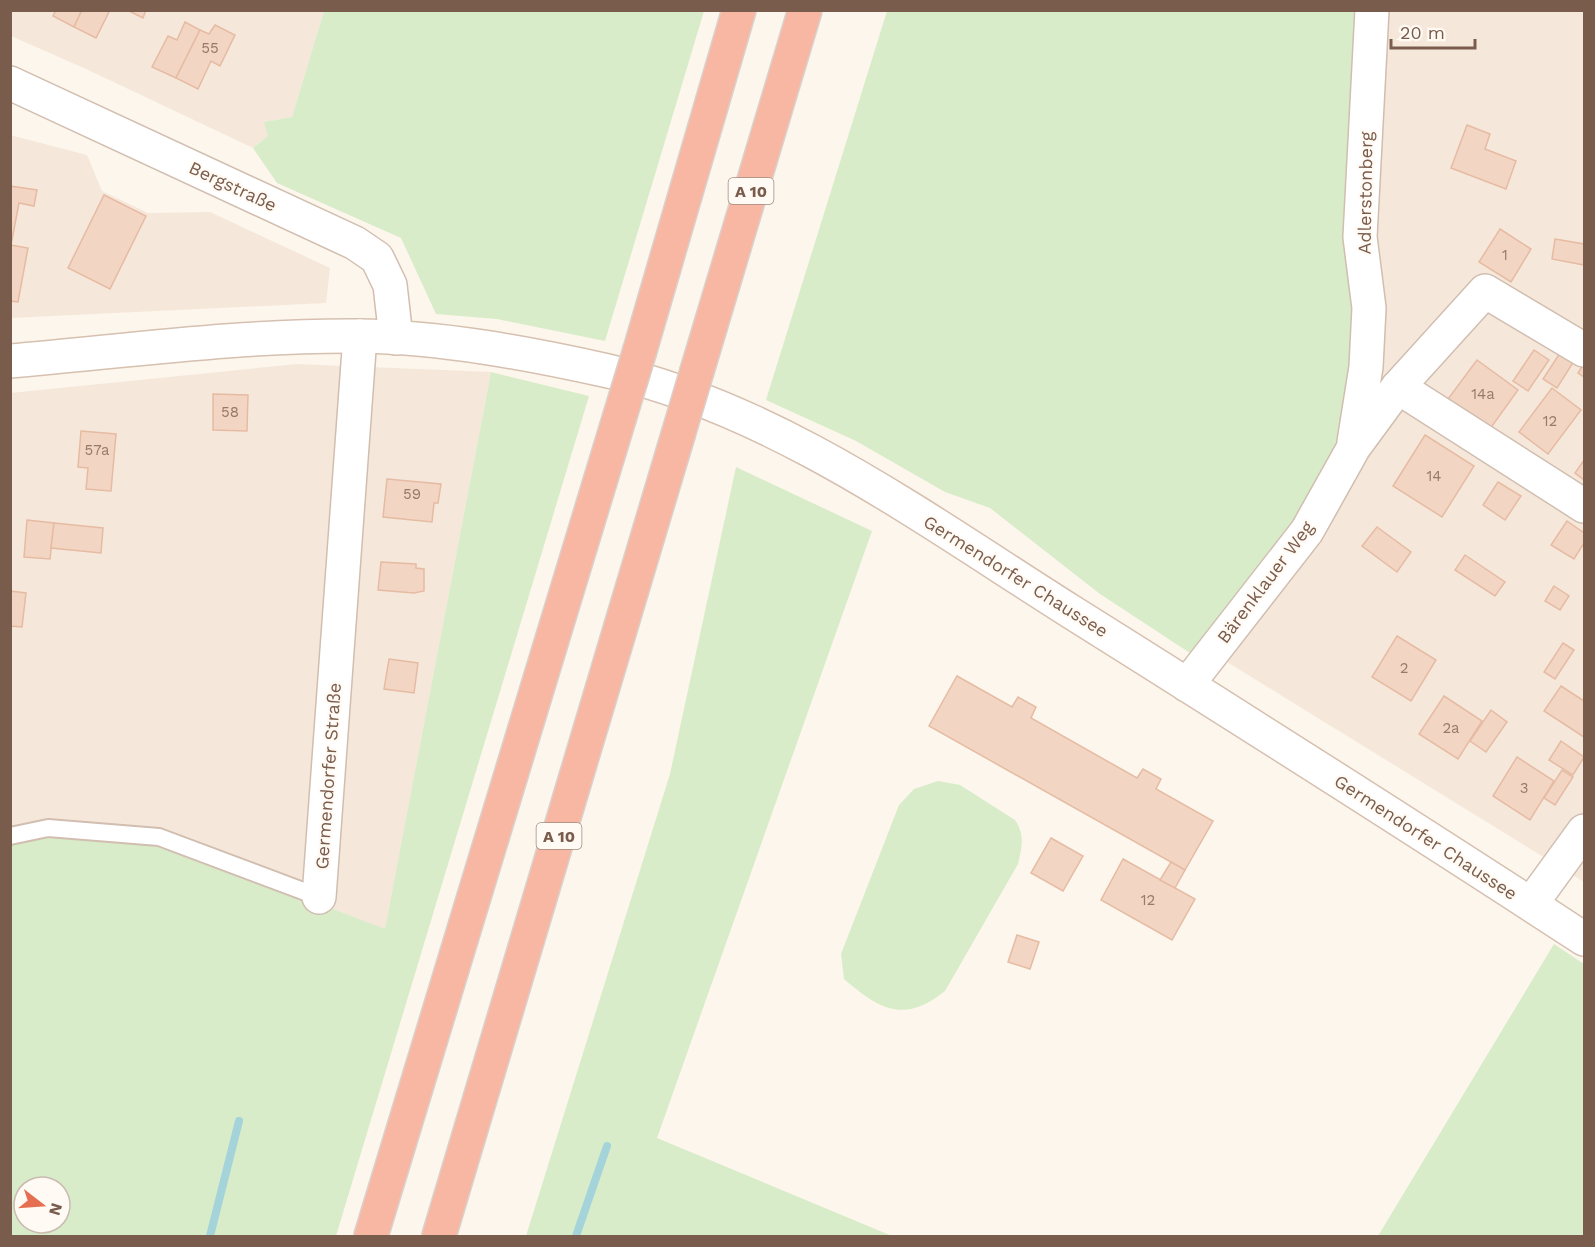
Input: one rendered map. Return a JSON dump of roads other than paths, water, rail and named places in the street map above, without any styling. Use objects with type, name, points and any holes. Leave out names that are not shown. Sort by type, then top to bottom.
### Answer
[{"type":"highway","points":[[371,1236],[640,350],[739,10]]},
{"type":"highway","name":"A 10","points":[[439,1236],[805,10]]},
{"type":"street","name":"Adlerstonberg","points":[[1354,447],[1366,367],[1369,308],[1360,237],[1372,10]]},
{"type":"street","name":"Bergstraße","points":[[10,83],[356,243],[377,258],[390,285],[396,338]]},
{"type":"street","name":"Bärenklauer Weg","points":[[1187,685],[1307,531],[1354,447],[1398,387],[1485,291],[1584,350]]},
{"type":"street","points":[[10,361],[250,340],[360,336],[396,338]]},
{"type":"street","name":"Germendorfer Straße","points":[[319,897],[360,336]]},
{"type":"street","name":"Germendorfer Chaussee","points":[[396,338],[509,352],[612,372],[659,385],[740,417],[882,490],[1584,939]]},
{"type":"street","points":[[1398,387],[1584,506]]},
{"type":"street","points":[[1531,904],[1584,831]]},
{"type":"lane","name":"Germendorfer Straße","points":[[10,836],[48,828],[159,837],[319,897]]},
{"type":"waterway","points":[[210,1236],[239,1121]]},
{"type":"waterway","points":[[576,1236],[607,1146]]}]
